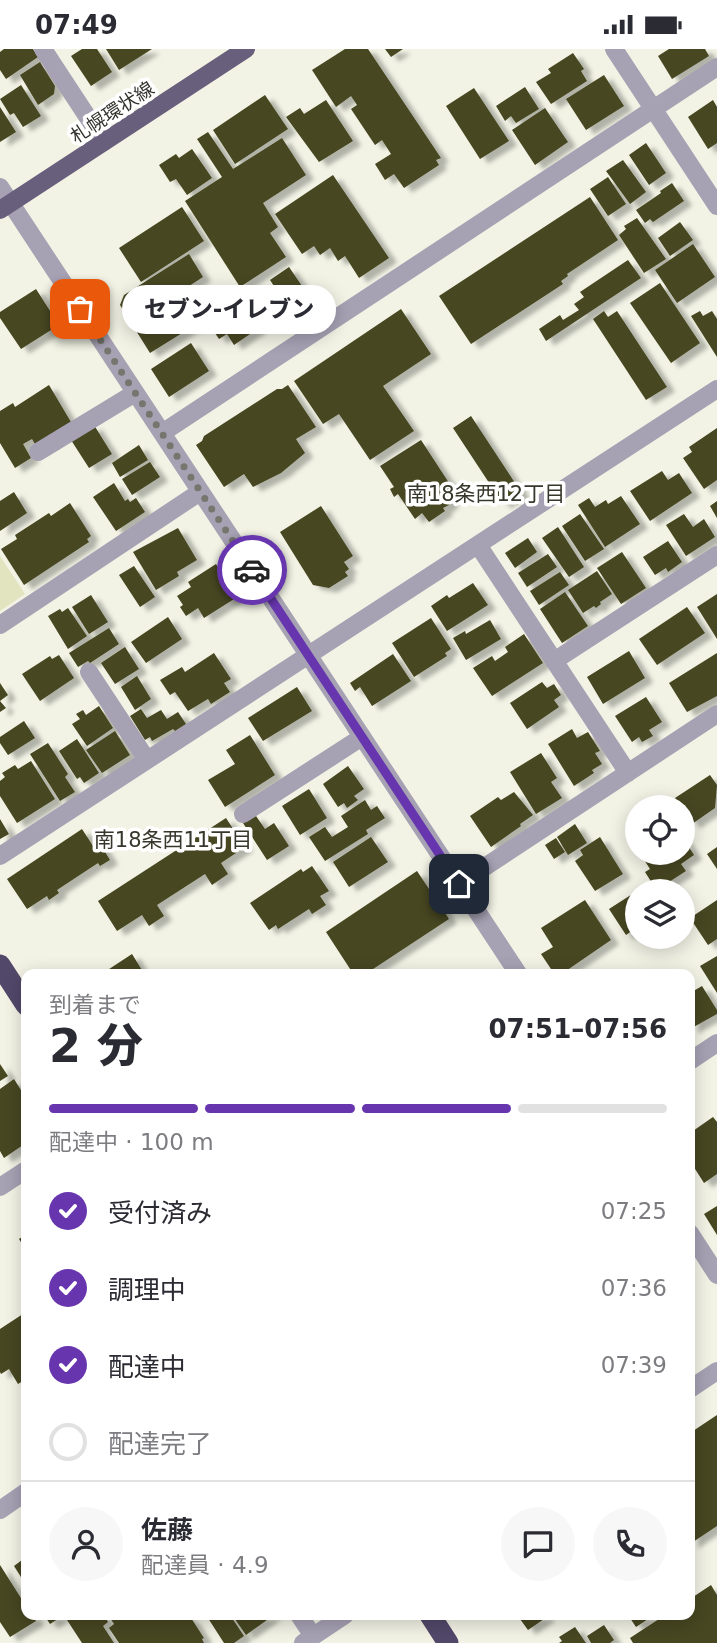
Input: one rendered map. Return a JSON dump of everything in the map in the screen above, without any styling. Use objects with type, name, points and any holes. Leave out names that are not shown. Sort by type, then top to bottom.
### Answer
[{"type":"highway","points":[[0,965],[21,997]]},
{"type":"highway","points":[[433,1620],[448,1643]]},
{"type":"main road","name":"札幌環状線","points":[[5,207],[246,49]]},
{"type":"street","points":[[43,49],[104,142]]},
{"type":"street","points":[[614,49],[717,206]]},
{"type":"street","points":[[162,433],[717,67]]},
{"type":"street","points":[[0,187],[5,207],[162,433],[515,969]]},
{"type":"street","points":[[0,856],[717,389]]},
{"type":"street","points":[[38,452],[135,393]]},
{"type":"street","points":[[0,625],[200,492]]},
{"type":"street","points":[[478,544],[628,773]]},
{"type":"street","points":[[554,661],[717,555]]},
{"type":"street","points":[[89,672],[147,760]]},
{"type":"street","points":[[459,884],[717,714]]},
{"type":"street","points":[[243,814],[362,737]]},
{"type":"street","points":[[695,1058],[717,1043]]},
{"type":"street","points":[[0,1187],[21,1173]]},
{"type":"street","points":[[695,1241],[717,1275]]},
{"type":"street","points":[[695,1386],[717,1371]]},
{"type":"street","points":[[0,1510],[21,1495]]},
{"type":"street","points":[[301,1620],[308,1640],[338,1620]]},
{"type":"green space","points":[[0,556],[25,594],[0,611]]},
{"type":"building","points":[[4,49],[33,49],[38,57],[6,79],[0,70],[0,52]]},
{"type":"building","points":[[82,49],[97,49],[112,72],[91,86],[71,56]]},
{"type":"building","points":[[106,49],[152,49],[119,70]]},
{"type":"building","points":[[345,49],[368,49],[441,158],[436,160],[439,165],[404,188],[394,174],[385,180],[375,164],[391,154],[382,140],[375,145],[351,109],[357,105],[351,96],[336,107],[312,70]]},
{"type":"building","points":[[385,49],[403,49],[391,57]]},
{"type":"building","points":[[669,49],[705,49],[709,56],[672,79],[658,56]]},
{"type":"building","points":[[573,53],[584,69],[581,71],[587,81],[551,104],[536,82],[551,73],[548,69]]},
{"type":"building","points":[[40,62],[55,86],[54,94],[38,105],[20,75]]},
{"type":"building","points":[[604,75],[624,106],[586,130],[566,99]]},
{"type":"building","points":[[21,85],[41,116],[23,127],[14,113],[10,115],[0,99]]},
{"type":"building","points":[[525,87],[539,109],[516,123],[511,116],[505,121],[496,106]]},
{"type":"building","points":[[474,88],[509,141],[480,159],[446,106]]},
{"type":"building","points":[[265,95],[288,129],[235,164],[213,130]]},
{"type":"building","points":[[326,100],[353,141],[319,162],[286,117],[300,108],[304,114]]},
{"type":"building","points":[[713,100],[717,107],[717,143],[708,149],[688,117]]},
{"type":"building","points":[[0,107],[16,132],[0,142]]},
{"type":"building","points":[[545,108],[568,142],[535,165],[512,130]]},
{"type":"building","points":[[208,132],[233,169],[282,138],[306,175],[263,203],[278,227],[270,233],[286,257],[240,287],[185,201],[222,177],[197,139]]},
{"type":"building","points":[[646,143],[666,173],[649,185],[629,155]]},
{"type":"building","points":[[192,149],[212,178],[187,195],[176,179],[170,182],[159,165],[176,154],[179,158]]},
{"type":"building","points":[[623,160],[646,192],[630,204],[606,171]]},
{"type":"building","points":[[333,175],[389,258],[359,278],[345,256],[338,261],[330,248],[320,255],[314,246],[302,254],[275,214]]},
{"type":"building","points":[[608,177],[626,204],[608,216],[590,189]]},
{"type":"building","points":[[672,183],[684,201],[653,222],[650,219],[645,223],[636,210]]},
{"type":"building","points":[[590,197],[618,240],[567,274],[561,281],[563,284],[471,344],[439,296]]},
{"type":"building","points":[[182,207],[204,241],[141,282],[119,248]]},
{"type":"building","points":[[637,218],[666,259],[644,273],[619,235],[626,229],[624,226]]},
{"type":"building","points":[[680,222],[693,240],[670,256],[658,238]]},
{"type":"building","points":[[693,244],[715,277],[677,303],[655,270]]},
{"type":"building","points":[[189,254],[203,277],[172,297],[175,303],[184,297],[200,322],[150,353],[120,305],[124,295]]},
{"type":"building","points":[[628,260],[641,278],[546,341],[539,329],[560,315],[563,320],[579,310],[574,304],[584,297],[580,292]]},
{"type":"building","points":[[289,267],[315,305],[295,318],[270,280]]},
{"type":"building","points":[[660,283],[700,343],[671,363],[630,303]]},
{"type":"building","points":[[36,289],[59,325],[21,349],[0,318],[0,312]]},
{"type":"building","points":[[238,296],[259,328],[234,345],[227,334],[219,339],[207,321],[215,315],[213,312]]},
{"type":"building","points":[[401,309],[431,354],[383,386],[414,431],[370,460],[339,414],[323,424],[294,381]]},
{"type":"building","points":[[604,311],[608,317],[617,311],[667,387],[646,400],[593,319]]},
{"type":"building","points":[[700,311],[703,316],[712,311],[717,319],[717,357],[691,316]]},
{"type":"building","points":[[191,343],[209,371],[169,397],[151,369]]},
{"type":"building","points":[[49,385],[71,422],[35,444],[32,439],[23,444],[31,458],[15,468],[0,443],[0,411],[13,403],[15,407]]},
{"type":"building","points":[[288,385],[316,427],[296,439],[305,453],[281,473],[253,487],[244,474],[224,487],[196,445],[204,436],[277,389]]},
{"type":"building","points":[[471,416],[521,492],[519,493],[524,500],[517,505],[512,498],[503,504],[453,428]]},
{"type":"building","points":[[94,425],[112,454],[89,468],[71,440]]},
{"type":"building","points":[[717,428],[717,480],[704,489],[683,458],[692,452],[689,447]]},
{"type":"building","points":[[421,440],[453,489],[449,505],[443,508],[445,511],[429,522],[422,513],[415,519],[398,494],[394,497],[390,489],[394,487],[380,466]]},
{"type":"building","points":[[139,445],[148,460],[120,477],[112,463]]},
{"type":"building","points":[[150,462],[160,477],[132,495],[122,479]]},
{"type":"building","points":[[662,471],[668,480],[679,473],[692,493],[650,521],[630,491]]},
{"type":"building","points":[[114,483],[125,501],[128,499],[130,502],[136,498],[145,512],[116,531],[93,497]]},
{"type":"building","points":[[14,492],[27,513],[0,531],[0,501]]},
{"type":"building","points":[[621,496],[640,524],[605,547],[578,505],[589,498],[595,507],[606,500],[608,504]]},
{"type":"building","points":[[717,501],[717,518],[710,506]]},
{"type":"building","points":[[70,503],[91,536],[87,539],[89,542],[24,585],[1,549],[17,539],[15,535]]},
{"type":"building","points":[[321,506],[353,556],[344,562],[349,569],[345,572],[348,576],[329,588],[313,585],[280,532]]},
{"type":"building","points":[[580,514],[604,549],[585,561],[562,526]]},
{"type":"building","points":[[684,514],[693,527],[704,519],[715,537],[686,556],[666,525]]},
{"type":"building","points":[[558,527],[584,567],[569,577],[542,538]]},
{"type":"building","points":[[178,528],[197,560],[177,572],[179,576],[156,590],[133,552]]},
{"type":"building","points":[[528,538],[537,552],[515,568],[505,553]]},
{"type":"building","points":[[668,541],[682,562],[668,572],[666,568],[655,575],[643,557]]},
{"type":"building","points":[[622,552],[646,588],[621,604],[597,568]]},
{"type":"building","points":[[548,554],[557,567],[527,587],[518,573]]},
{"type":"building","points":[[216,564],[225,578],[230,575],[242,594],[204,618],[198,608],[186,616],[177,596],[191,587],[188,582]]},
{"type":"building","points":[[134,566],[155,597],[140,607],[119,575]]},
{"type":"building","points":[[597,571],[612,594],[596,608],[594,606],[583,613],[568,590]]},
{"type":"building","points":[[560,572],[569,585],[539,605],[530,591]]},
{"type":"building","points":[[473,583],[488,605],[447,631],[431,606]]},
{"type":"building","points":[[565,592],[588,626],[562,643],[540,609]]},
{"type":"building","points":[[717,594],[717,639],[697,607]]},
{"type":"building","points":[[91,595],[108,622],[89,634],[72,607]]},
{"type":"building","points":[[687,607],[705,633],[657,665],[639,639]]},
{"type":"building","points":[[68,608],[87,636],[68,649],[48,616]]},
{"type":"building","points":[[168,617],[182,639],[146,663],[131,642]]},
{"type":"building","points":[[431,618],[451,649],[445,653],[447,656],[414,677],[392,643]]},
{"type":"building","points":[[490,620],[501,639],[466,660],[453,638]]},
{"type":"building","points":[[109,628],[119,644],[90,663],[88,661],[78,667],[69,653]]},
{"type":"building","points":[[524,634],[543,663],[492,696],[473,668],[492,656],[495,661],[508,652],[505,647]]},
{"type":"building","points":[[125,647],[139,669],[115,684],[101,663]]},
{"type":"building","points":[[629,651],[645,678],[603,704],[587,677]]},
{"type":"building","points":[[214,653],[231,679],[224,683],[230,692],[211,704],[208,699],[188,711],[175,692],[170,695],[160,680],[182,667],[185,672]]},
{"type":"building","points":[[717,653],[717,696],[687,712],[669,683]]},
{"type":"building","points":[[393,654],[411,681],[372,706],[360,687],[355,691],[350,683]]},
{"type":"building","points":[[59,655],[74,678],[40,701],[22,674],[50,656],[52,659]]},
{"type":"building","points":[[137,676],[151,699],[135,710],[121,687]]},
{"type":"building","points":[[542,682],[547,688],[554,684],[561,695],[554,700],[559,707],[527,729],[510,703]]},
{"type":"building","points":[[0,683],[8,695],[0,701]]},
{"type":"building","points":[[297,687],[312,711],[263,741],[248,718]]},
{"type":"building","points":[[646,697],[662,722],[649,730],[653,736],[642,742],[639,737],[632,742],[615,716]]},
{"type":"building","points":[[0,701],[6,708],[0,712]]},
{"type":"building","points":[[99,706],[113,728],[87,746],[72,724],[80,719],[76,714],[83,710],[86,715]]},
{"type":"building","points":[[141,709],[147,718],[161,710],[167,719],[178,712],[186,724],[152,741],[150,737],[145,740],[130,716]]},
{"type":"building","points":[[24,721],[35,738],[8,755],[0,743],[0,737]]},
{"type":"building","points":[[572,729],[577,738],[588,732],[600,751],[595,753],[602,764],[592,770],[594,773],[574,786],[548,744]]},
{"type":"building","points":[[115,731],[130,755],[102,773],[86,750]]},
{"type":"building","points":[[250,735],[275,775],[225,807],[208,780],[235,764],[226,750]]},
{"type":"building","points":[[77,739],[99,773],[84,783],[80,777],[77,779],[59,751]]},
{"type":"building","points":[[48,743],[68,774],[65,777],[75,792],[60,801],[30,754]]},
{"type":"building","points":[[541,753],[557,778],[551,782],[562,798],[536,814],[510,772]]},
{"type":"building","points":[[31,761],[55,799],[17,823],[0,796],[0,781],[5,777],[2,773],[15,765],[18,769]]},
{"type":"building","points":[[348,766],[364,789],[354,796],[358,800],[347,808],[344,803],[338,807],[323,784]]},
{"type":"building","points":[[710,775],[717,785],[715,808],[695,822],[695,795],[680,795]]},
{"type":"building","points":[[309,789],[327,818],[300,835],[282,806]]},
{"type":"building","points":[[514,792],[533,815],[491,847],[470,816],[498,797],[501,800]]},
{"type":"building","points":[[365,800],[371,810],[377,806],[385,818],[366,830],[368,834],[325,861],[309,837],[325,827],[332,837],[348,827],[341,816]]},
{"type":"building","points":[[256,816],[265,829],[274,823],[289,846],[267,860],[243,823]]},
{"type":"building","points":[[226,818],[245,847],[221,863],[228,874],[212,885],[205,874],[157,905],[164,916],[149,926],[142,915],[117,931],[98,901]]},
{"type":"building","points":[[0,819],[9,834],[0,839]]},
{"type":"building","points":[[575,824],[587,843],[568,855],[557,837]]},
{"type":"building","points":[[82,829],[93,846],[99,842],[110,860],[100,866],[98,863],[57,890],[59,893],[49,900],[47,896],[27,909],[7,879]]},
{"type":"building","points":[[371,837],[388,862],[349,887],[333,862]]},
{"type":"building","points":[[600,837],[623,874],[595,891],[575,861],[583,855],[580,850]]},
{"type":"building","points":[[556,838],[565,852],[554,859],[545,845]]},
{"type":"building","points":[[717,847],[717,869],[707,854]]},
{"type":"building","points":[[647,865],[682,865],[686,871],[674,879],[649,879],[645,872],[650,869]]},
{"type":"building","points":[[312,866],[329,891],[320,896],[326,905],[312,914],[309,909],[278,929],[276,925],[269,930],[250,903],[301,869],[303,872]]},
{"type":"building","points":[[417,871],[449,919],[373,969],[350,969],[326,932]]},
{"type":"building","points":[[625,899],[625,933],[609,909]]},
{"type":"building","points":[[585,900],[611,940],[569,969],[551,969],[541,954],[553,947],[541,928]]},
{"type":"building","points":[[717,900],[717,939],[708,945],[695,926],[695,915]]},
{"type":"building","points":[[132,954],[141,969],[109,969]]},
{"type":"building","points":[[717,956],[717,993],[700,966]]},
{"type":"building","points":[[702,986],[717,1014],[695,1026],[695,990]]},
{"type":"building","points":[[0,1064],[8,1076],[0,1081]]},
{"type":"building","points":[[14,1079],[21,1090],[21,1146],[4,1158],[0,1151],[0,1089]]},
{"type":"building","points":[[713,1117],[717,1122],[717,1174],[704,1183],[695,1169],[695,1130]]},
{"type":"building","points":[[717,1206],[717,1235],[704,1214]]},
{"type":"building","points":[[21,1315],[21,1382],[18,1384],[9,1369],[1,1374],[0,1372],[0,1329]]},
{"type":"building","points":[[717,1415],[717,1526],[695,1541],[695,1430]]},
{"type":"building","points":[[21,1561],[21,1577],[14,1566]]},
{"type":"building","points":[[0,1565],[21,1598],[21,1620],[36,1621],[10,1637],[0,1622]]},
{"type":"building","points":[[711,1585],[717,1595],[717,1643],[633,1643],[630,1638],[657,1620],[695,1620],[695,1596]]},
{"type":"building","points":[[67,1620],[107,1620],[103,1626],[114,1643],[82,1643]]},
{"type":"building","points":[[111,1620],[192,1620],[204,1638],[204,1643],[119,1643],[109,1628],[114,1624]]},
{"type":"building","points":[[209,1620],[233,1620],[244,1636],[234,1643],[224,1643]]},
{"type":"building","points":[[236,1620],[267,1620],[246,1635]]},
{"type":"building","points":[[521,1620],[543,1620],[528,1630]]},
{"type":"building","points":[[631,1620],[646,1620],[636,1627]]},
{"type":"building","points":[[604,1625],[614,1640],[610,1643],[591,1643],[587,1636]]},
{"type":"building","points":[[575,1627],[586,1643],[559,1643],[562,1641],[559,1637]]},
{"type":"way so far","points":[[80,309],[252,570]]},
{"type":"place","name":"セブン-イレブン","points":[[80,309]]},
{"type":"district","name":"南18条西12丁目","points":[[486,494]]},
{"type":"district","name":"南18条西11丁目","points":[[173,840]]},
{"type":"route","points":[[252,570],[459,884]]}]
